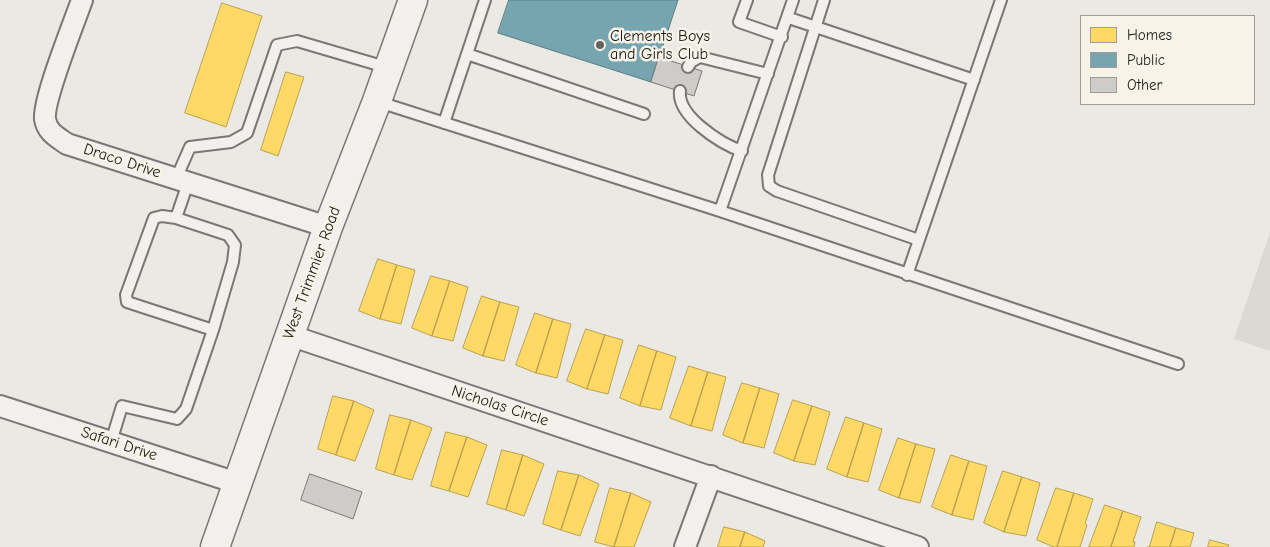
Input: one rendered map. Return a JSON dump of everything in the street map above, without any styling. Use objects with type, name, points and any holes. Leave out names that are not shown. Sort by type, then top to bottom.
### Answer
[{"type":"main road","name":"West Trimmier Road","points":[[215,547],[328,227],[377,101],[413,0]]},
{"type":"street","name":"Draco Drive","points":[[82,0],[48,100],[45,118],[50,133],[67,144],[328,227]]},
{"type":"street","name":"Nicholas Circle","points":[[289,335],[918,547]]},
{"type":"street","name":"Safari Drive","points":[[0,406],[237,483]]},
{"type":"street","points":[[685,547],[711,476]]},
{"type":"lane","points":[[444,123],[485,0]]},
{"type":"lane","points":[[747,0],[739,22],[782,38]]},
{"type":"lane","points":[[720,211],[789,18],[793,0]]},
{"type":"lane","points":[[824,0],[768,175],[769,186],[777,191],[919,240]]},
{"type":"lane","points":[[907,275],[1001,0]]},
{"type":"lane","points":[[789,18],[974,80]]},
{"type":"lane","points":[[176,218],[190,148],[231,142],[246,133],[278,45],[297,41],[389,68]]},
{"type":"lane","points":[[467,54],[644,114]]},
{"type":"lane","points":[[688,66],[690,62],[700,56],[768,74]]},
{"type":"lane","points":[[680,91],[681,105],[707,132],[732,148],[742,151]]},
{"type":"lane","points":[[377,101],[720,211],[1178,364]]},
{"type":"lane","points":[[111,442],[122,406],[177,419],[186,409],[213,330],[233,262],[235,245],[228,235],[176,218],[162,216],[154,218],[126,296],[127,302],[213,330]]},
{"type":"shaded area","points":[[1270,232],[1270,351],[1234,339]]},
{"type":"building: Homes","points":[[222,3],[262,16],[226,127],[185,113]]},
{"type":"building: Homes","points":[[286,72],[304,77],[278,156],[261,150]]},
{"type":"building: Homes","points":[[378,259],[397,265],[380,319],[359,311]]},
{"type":"building: Homes","points":[[397,265],[415,270],[401,324],[380,319]]},
{"type":"building: Homes","points":[[431,276],[450,281],[432,336],[412,328]]},
{"type":"building: Homes","points":[[450,281],[468,287],[453,341],[432,336]]},
{"type":"building: Homes","points":[[482,296],[500,302],[483,356],[463,348]]},
{"type":"building: Homes","points":[[500,302],[519,307],[504,361],[483,356]]},
{"type":"building: Homes","points":[[535,313],[553,319],[536,373],[516,365]]},
{"type":"building: Homes","points":[[553,319],[571,324],[557,378],[536,373]]},
{"type":"building: Homes","points":[[586,329],[605,335],[587,389],[567,381]]},
{"type":"building: Homes","points":[[605,335],[623,340],[608,394],[587,389]]},
{"type":"building: Homes","points":[[639,345],[657,351],[640,406],[620,398]]},
{"type":"building: Homes","points":[[657,351],[676,357],[661,410],[640,406]]},
{"type":"building: Homes","points":[[689,366],[708,372],[691,426],[670,418]]},
{"type":"building: Homes","points":[[708,372],[726,377],[712,431],[691,426]]},
{"type":"building: Homes","points":[[742,383],[760,388],[743,443],[723,435]]},
{"type":"building: Homes","points":[[760,388],[779,394],[764,448],[743,443]]},
{"type":"building: Homes","points":[[333,396],[354,401],[336,455],[318,449]]},
{"type":"building: Homes","points":[[793,400],[812,406],[794,461],[774,453]]},
{"type":"building: Homes","points":[[354,401],[374,410],[355,461],[336,455]]},
{"type":"building: Homes","points":[[812,406],[830,412],[815,465],[794,461]]},
{"type":"building: Homes","points":[[390,415],[411,420],[394,475],[376,469]]},
{"type":"building: Homes","points":[[846,417],[864,423],[847,477],[827,469]]},
{"type":"building: Homes","points":[[411,420],[432,428],[412,480],[394,475]]},
{"type":"building: Homes","points":[[864,423],[882,429],[868,482],[847,477]]},
{"type":"building: Homes","points":[[446,432],[467,437],[449,491],[431,486]]},
{"type":"building: Homes","points":[[467,437],[487,445],[468,497],[449,491]]},
{"type":"building: Homes","points":[[898,438],[916,444],[899,498],[879,490]]},
{"type":"building: Homes","points":[[916,444],[935,449],[920,503],[899,498]]},
{"type":"building: Homes","points":[[502,450],[523,455],[506,510],[487,504]]},
{"type":"building: Homes","points":[[523,455],[544,464],[524,516],[506,510]]},
{"type":"building: Homes","points":[[951,455],[969,461],[952,515],[932,507]]},
{"type":"building: Homes","points":[[969,461],[987,466],[973,520],[952,515]]},
{"type":"building: Homes","points":[[558,471],[579,475],[561,530],[543,524]]},
{"type":"building: Homes","points":[[1003,471],[1022,477],[1004,532],[984,523]]},
{"type":"building: Homes","points":[[579,475],[599,484],[580,536],[561,530]]},
{"type":"building: Homes","points":[[1022,477],[1040,483],[1026,536],[1004,532]]},
{"type":"building: Homes","points":[[610,488],[631,493],[614,547],[595,542]]},
{"type":"building: Homes","points":[[1056,488],[1074,493],[1057,547],[1054,547],[1037,540]]},
{"type":"building: Homes","points":[[631,493],[651,502],[634,547],[614,547]]},
{"type":"building: Homes","points":[[1074,493],[1093,499],[1085,524],[1087,525],[1080,547],[1057,547]]},
{"type":"building: Homes","points":[[1105,505],[1123,511],[1111,547],[1089,547]]},
{"type":"building: Homes","points":[[1123,511],[1141,517],[1133,542],[1135,542],[1134,547],[1111,547]]},
{"type":"building: Homes","points":[[1157,522],[1176,528],[1170,547],[1149,547]]},
{"type":"building: Homes","points":[[724,527],[745,532],[740,547],[718,547]]},
{"type":"building: Homes","points":[[1176,528],[1194,533],[1190,547],[1170,547]]},
{"type":"building: Homes","points":[[745,532],[765,541],[763,547],[740,547]]},
{"type":"building: Homes","points":[[1210,540],[1229,545],[1228,547],[1208,547]]},
{"type":"building: Public","name":"Clements Boys and Girls Club","points":[[509,0],[678,0],[651,82],[498,33]]},
{"type":"building: Other","points":[[659,57],[702,71],[694,96],[651,82]]},
{"type":"building: Other","points":[[310,474],[362,492],[353,519],[301,500]]},
{"type":"place","name":"Clements Boys and Girls Club","points":[[600,45]]}]
